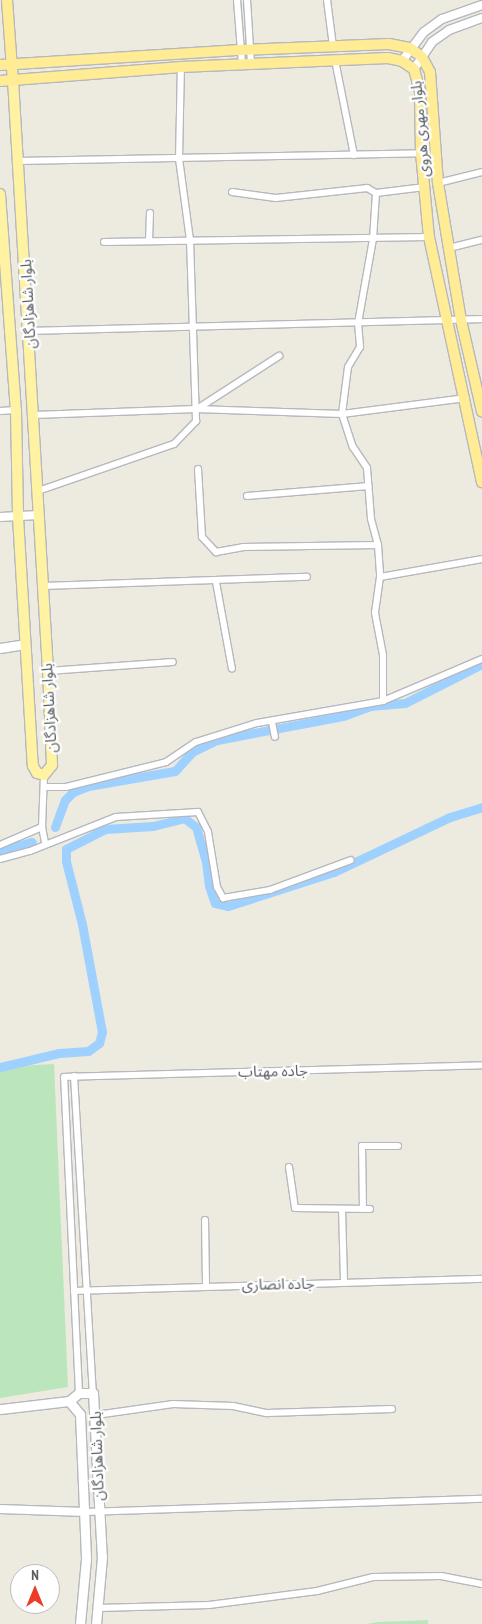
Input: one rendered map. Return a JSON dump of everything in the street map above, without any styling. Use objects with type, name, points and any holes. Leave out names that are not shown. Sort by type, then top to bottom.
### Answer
[{"type":"highway","points":[[7,0],[13,81]]},
{"type":"highway","points":[[0,66],[245,49],[389,44],[410,48],[422,57]]},
{"type":"highway","name":"بلوار مهری هروی","points":[[422,57],[430,72],[438,183],[461,320],[481,400],[482,412]]},
{"type":"highway","name":"بلوار مهری هروی","points":[[0,81],[181,67],[388,58],[402,61],[414,69],[420,91],[421,153],[430,237],[447,322],[466,398],[482,482]]},
{"type":"main road","name":"بلوار شاهزادگان","points":[[0,194],[16,410],[18,517],[33,766],[37,773],[44,775],[52,765],[48,671],[20,160],[13,81]]},
{"type":"main road","points":[[0,648],[25,644]]},
{"type":"main road","name":"بلوار شاهزادگان","points":[[80,1624],[86,1559],[85,1512],[80,1414],[69,1401],[79,1392],[93,1393],[96,1415],[102,1558],[96,1624]]},
{"type":"main road","points":[[0,1409],[69,1401]]},
{"type":"street","points":[[237,0],[246,64]]},
{"type":"street","points":[[245,49],[247,0]]},
{"type":"street","points":[[327,0],[333,46]]},
{"type":"street","points":[[402,61],[424,32],[442,19],[482,4]]},
{"type":"street","points":[[414,69],[432,42],[449,30],[482,18]]},
{"type":"street","points":[[335,60],[354,155]]},
{"type":"street","points":[[38,491],[174,444],[196,421],[190,240],[179,159],[181,67]]},
{"type":"street","points":[[20,160],[179,159],[421,153]]},
{"type":"street","points":[[438,183],[482,172]]},
{"type":"street","points":[[232,192],[276,198],[366,188],[376,192],[425,187]]},
{"type":"street","points":[[376,192],[373,239],[358,324],[360,346],[348,367],[342,414],[353,447],[367,468],[372,519],[378,545],[380,577],[375,613],[383,655],[383,700]]},
{"type":"street","points":[[149,241],[150,213]]},
{"type":"street","points":[[104,242],[430,237]]},
{"type":"street","points":[[449,248],[482,240]]},
{"type":"street","points":[[30,331],[447,322],[482,319]]},
{"type":"street","points":[[196,409],[279,356]]},
{"type":"street","points":[[34,415],[196,409],[342,414],[466,398]]},
{"type":"street","points":[[0,410],[16,410]]},
{"type":"street","points":[[198,469],[202,537],[216,552],[243,547],[378,545]]},
{"type":"street","points":[[247,496],[369,486]]},
{"type":"street","points":[[0,517],[39,515]]},
{"type":"street","points":[[380,577],[482,559]]},
{"type":"street","points":[[43,586],[216,582],[307,577]]},
{"type":"street","points":[[216,582],[232,668]]},
{"type":"street","points":[[46,787],[66,786],[166,762],[196,742],[256,723],[272,722],[383,700],[482,659]]},
{"type":"street","points":[[48,671],[173,662]]},
{"type":"street","points":[[272,722],[275,737]]},
{"type":"street","points":[[44,775],[46,787],[42,827],[45,843]]},
{"type":"street","points":[[0,859],[30,851],[45,843],[116,817],[198,812],[208,832],[217,887],[223,898],[270,890],[352,860]]},
{"type":"street","points":[[0,845],[42,827]]},
{"type":"street","name":"جاده مهتاب","points":[[74,1291],[64,1077],[482,1065]]},
{"type":"street","points":[[74,1076],[93,1393]]},
{"type":"street","points":[[362,1209],[362,1146],[398,1146]]},
{"type":"street","points":[[289,1167],[295,1208],[370,1209]]},
{"type":"street","points":[[342,1209],[344,1282]]},
{"type":"street","points":[[205,1220],[206,1286]]},
{"type":"street","name":"جاده انصاری","points":[[74,1291],[482,1279]]},
{"type":"street","points":[[74,1291],[79,1392]]},
{"type":"street","points":[[96,1415],[173,1404],[233,1406],[268,1412],[392,1409]]},
{"type":"street","points":[[0,1509],[99,1512],[482,1499]]},
{"type":"street","points":[[98,1608],[209,1605],[317,1591],[374,1577],[441,1576],[482,1584]]},
{"type":"green space","points":[[54,1064],[68,1387],[0,1398],[0,1071],[18,1066]]},
{"type":"green space","points":[[428,1620],[428,1624],[367,1624],[378,1622]]},
{"type":"waterway","points":[[55,827],[65,800],[73,792],[88,786],[175,771],[192,752],[217,740],[343,716],[370,706],[405,703],[482,664]]},
{"type":"waterway","points":[[0,1067],[59,1053],[88,1051],[99,1043],[102,1032],[82,924],[66,861],[66,849],[105,829],[153,826],[184,818],[196,827],[206,862],[209,886],[215,903],[228,906],[334,872],[450,817],[482,807]]},
{"type":"waterway","points":[[0,851],[32,842]]}]
